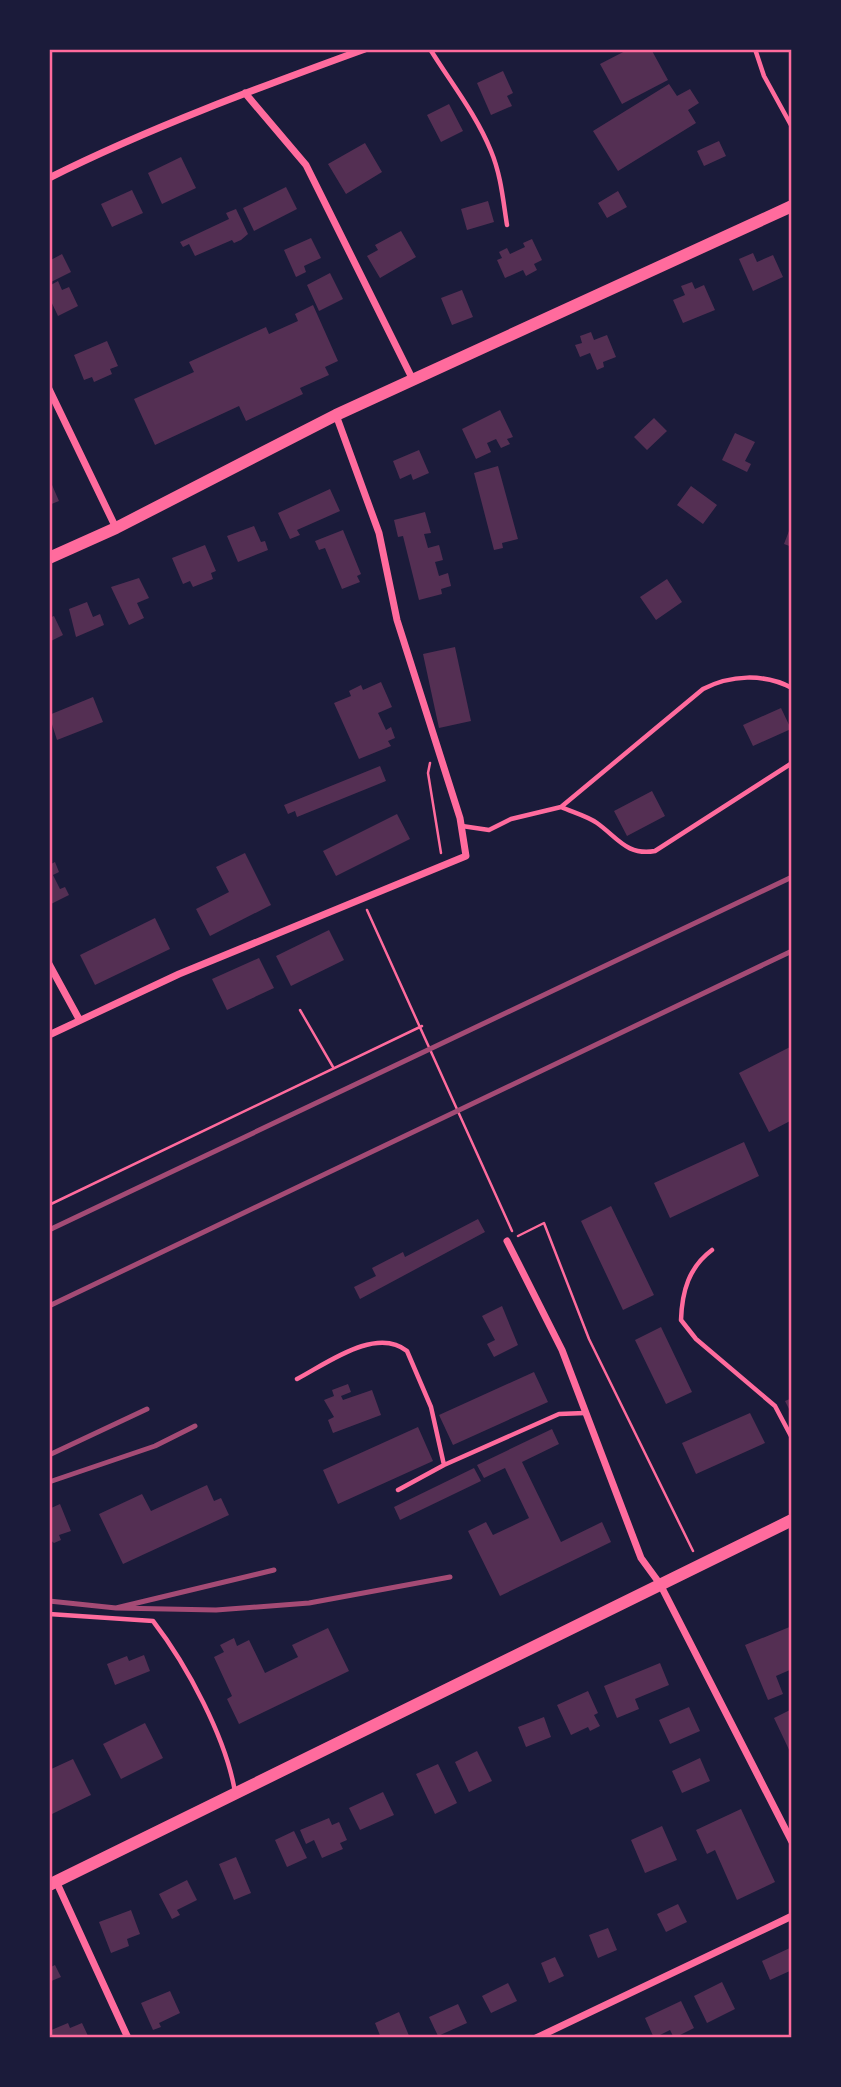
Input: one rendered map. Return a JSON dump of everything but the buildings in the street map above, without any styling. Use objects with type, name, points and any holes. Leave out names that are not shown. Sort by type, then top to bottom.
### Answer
[{"type":"main road","points":[[49,558],[116,528],[336,415],[792,206]]},
{"type":"main road","points":[[53,1883],[792,1520]]},
{"type":"street","points":[[49,178],[108,149],[245,93],[365,49]]},
{"type":"street","points":[[245,93],[306,165],[413,381]]},
{"type":"street","points":[[49,390],[116,528]]},
{"type":"street","points":[[49,1035],[179,974],[466,856],[461,826],[397,620],[379,533],[336,415]]},
{"type":"street","points":[[49,964],[79,1020]]},
{"type":"street","points":[[507,1241],[562,1350],[641,1558],[660,1584],[792,1842]]},
{"type":"street","points":[[53,1883],[128,2038]]},
{"type":"street","points":[[536,2038],[792,1916]]},
{"type":"lane","points":[[430,49],[468,104],[491,151],[500,180],[507,225]]},
{"type":"lane","points":[[755,49],[764,76],[792,127]]},
{"type":"lane","points":[[461,826],[489,830],[511,819],[561,807],[703,689],[721,680],[752,677],[782,682],[792,688]]},
{"type":"lane","points":[[561,807],[596,822],[624,848],[640,853],[655,851],[792,762]]},
{"type":"lane","points":[[712,1250],[696,1262],[687,1281],[681,1320],[696,1339],[775,1405],[792,1438]]},
{"type":"lane","points":[[297,1379],[362,1346],[400,1345],[407,1351],[431,1407],[444,1465]]},
{"type":"lane","points":[[398,1490],[444,1465],[559,1414],[586,1413]]},
{"type":"lane","points":[[49,1614],[153,1621],[169,1641],[224,1743],[236,1793]]},
{"type":"path","points":[[436,742],[428,773],[443,865]]},
{"type":"path","points":[[375,905],[366,910],[422,1026],[498,1204],[516,1237],[544,1223],[589,1339],[699,1564]]},
{"type":"path","points":[[300,1010],[334,1068]]},
{"type":"path","points":[[49,1205],[422,1026]]},
{"type":"railway","points":[[49,1230],[792,877]]},
{"type":"railway","points":[[49,1306],[792,951]]},
{"type":"railway","points":[[49,1455],[147,1409]]},
{"type":"railway","points":[[49,1482],[155,1446],[195,1426]]},
{"type":"railway","points":[[49,1601],[116,1608],[274,1570]]},
{"type":"railway","points":[[116,1608],[216,1610],[309,1603],[450,1577]]}]
